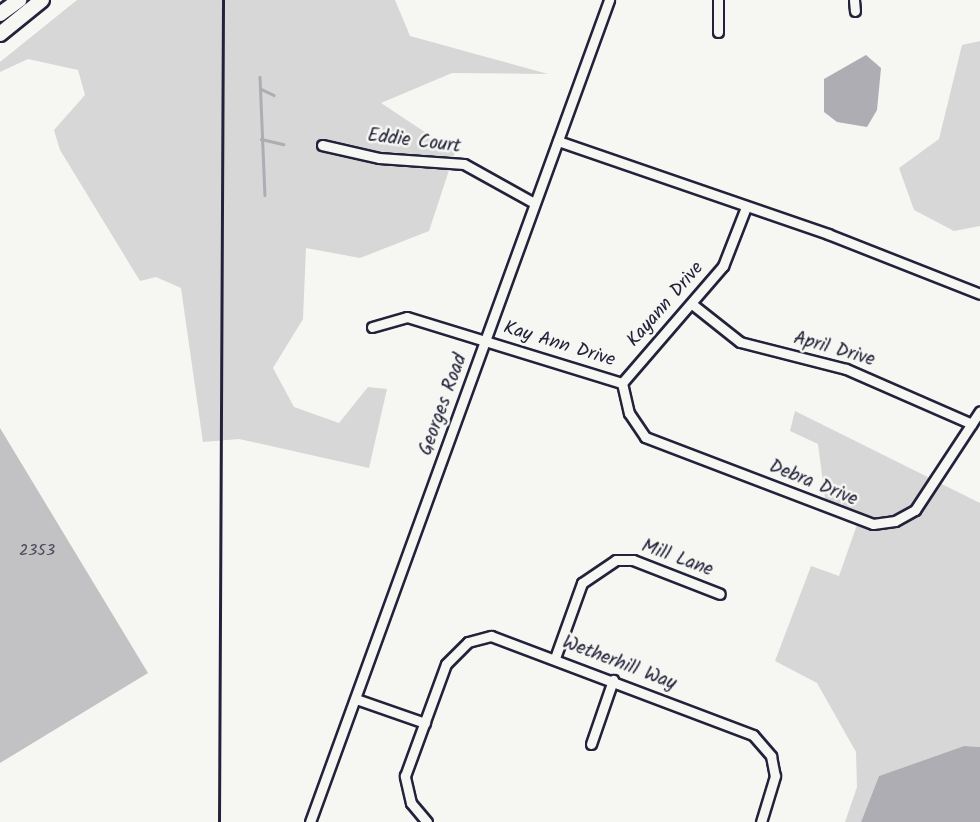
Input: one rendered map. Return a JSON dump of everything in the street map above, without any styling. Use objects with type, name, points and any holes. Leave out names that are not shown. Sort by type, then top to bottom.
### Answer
[{"type":"highway","points":[[0,14],[19,0]]},
{"type":"highway","points":[[0,34],[42,0]]},
{"type":"street","name":"Georges Road","points":[[310,822],[609,0]]},
{"type":"street","points":[[718,0],[718,33]]},
{"type":"street","points":[[854,0],[855,11]]},
{"type":"street","points":[[558,141],[980,294]]},
{"type":"street","name":"Eddie Court","points":[[322,145],[379,158],[464,164],[534,203]]},
{"type":"street","name":"Kayann Drive","points":[[622,383],[723,266],[746,207]]},
{"type":"street","name":"April Drive","points":[[692,304],[740,342],[857,373],[972,424]]},
{"type":"street","name":"Kay Ann Drive","points":[[372,327],[407,317],[622,383]]},
{"type":"street","name":"Debra Drive","points":[[622,383],[629,413],[645,437],[864,523],[895,521],[915,510],[980,411]]},
{"type":"street","name":"Mill Lane","points":[[555,658],[582,583],[616,560],[632,561],[720,594]]},
{"type":"street","name":"Wetherhill Way","points":[[427,822],[405,788],[405,776],[446,664],[468,642],[491,636],[753,735],[764,744],[775,776],[761,822]]},
{"type":"street","points":[[590,744],[613,680]]},
{"type":"street","points":[[356,699],[425,723]]},
{"type":"shaded area","points":[[77,0],[395,0],[410,36],[548,74],[452,73],[381,103],[455,152],[429,231],[360,258],[306,248],[303,319],[273,368],[294,407],[339,423],[368,387],[387,389],[369,468],[239,439],[203,442],[181,288],[156,277],[140,281],[60,150],[54,130],[85,95],[78,70],[28,59],[0,72],[0,62]]},
{"type":"shaded area","points":[[980,41],[980,226],[954,231],[914,210],[899,168],[939,139],[962,45]]},
{"type":"shaded area","points":[[866,55],[881,68],[877,110],[867,127],[837,122],[824,112],[824,79]]},
{"type":"shaded area","points":[[795,411],[980,503],[980,747],[964,746],[879,776],[861,822],[845,822],[857,787],[856,752],[817,683],[775,661],[811,566],[839,576],[859,519],[826,506],[818,444],[790,431]]},
{"type":"shaded area","points":[[964,746],[980,747],[980,822],[861,822],[879,776]]},
{"type":"building","points":[[0,428],[148,673],[0,763]]},
{"type":"waterway","points":[[260,77],[265,195]]},
{"type":"waterway","points":[[261,89],[274,95]]},
{"type":"waterway","points":[[261,139],[283,144]]},
{"type":"railway","points":[[219,822],[223,0]]}]
